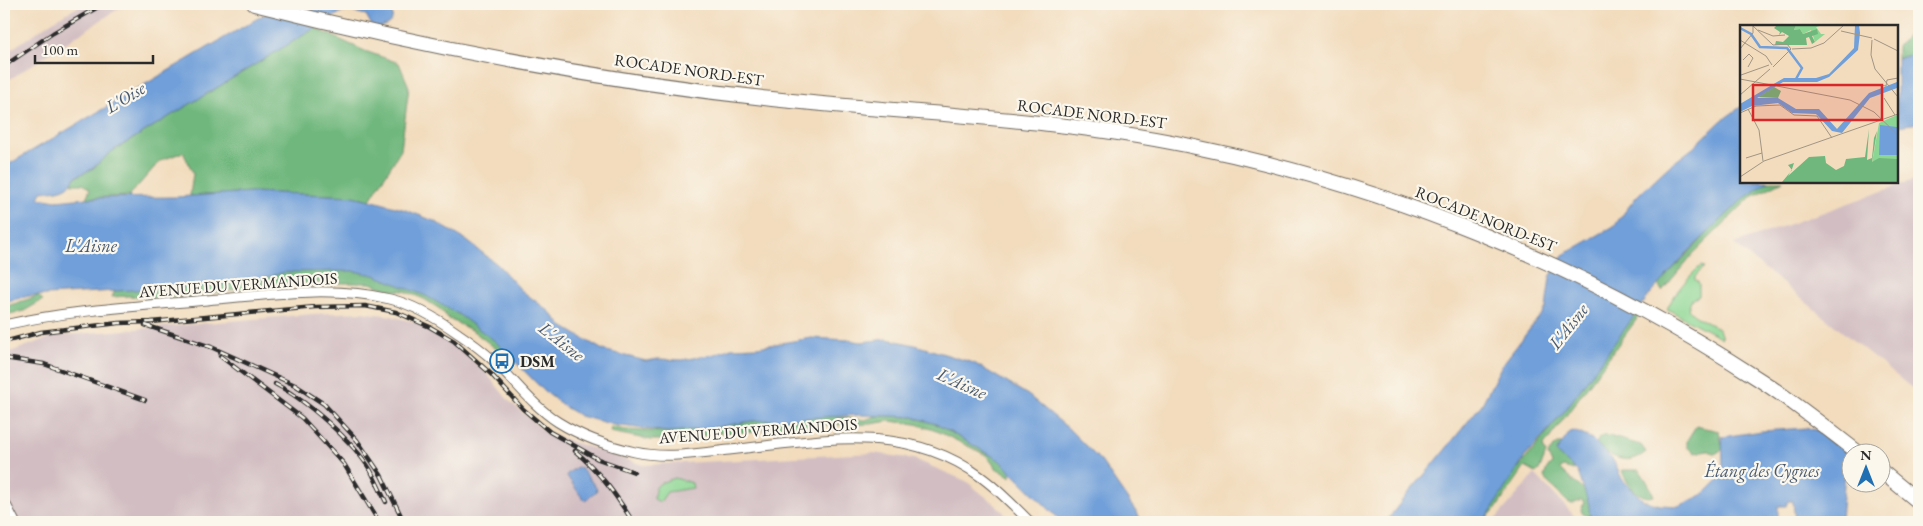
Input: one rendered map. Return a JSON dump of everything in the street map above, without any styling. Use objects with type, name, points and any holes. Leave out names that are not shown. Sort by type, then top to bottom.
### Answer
[{"type":"main road","name":"ROCADE NORD-EST","points":[[254,4],[397,37],[549,67],[768,99],[1067,126],[1113,132],[1186,144],[1322,178],[1442,217],[1516,247],[1627,302],[1758,378],[1847,444]]},
{"type":"main road","points":[[1890,478],[1919,502]]},
{"type":"street","name":"AVENUE DU VERMANDOIS","points":[[4,325],[44,316],[270,295],[332,292],[394,300],[419,309],[458,333],[493,360],[527,396],[556,421],[604,444],[638,453],[671,456],[841,438],[882,438],[905,442],[927,448],[954,460],[980,476],[1003,495],[1030,522]]},
{"type":"street","points":[[4,501],[15,522]]},
{"type":"shaded area","points":[[83,4],[126,4],[4,83],[4,54],[56,19]]},
{"type":"shaded area","points":[[1919,178],[1919,394],[1734,244]]},
{"type":"shaded area","points":[[362,312],[392,316],[417,323],[457,347],[487,374],[509,401],[546,433],[643,465],[874,453],[914,459],[966,481],[1002,510],[1010,522],[4,522],[4,354],[55,336],[312,314]]},
{"type":"shaded area","points":[[1535,474],[1580,522],[1493,522]]},
{"type":"green space","points":[[1919,11],[1919,54],[1898,58],[1898,45],[1905,39]]},
{"type":"green space","points":[[315,28],[365,51],[399,63],[409,87],[401,150],[370,200],[353,196],[251,192],[190,196],[193,173],[183,152],[160,161],[129,196],[86,198],[90,189],[83,184],[72,184],[75,177],[92,169],[111,152]]},
{"type":"green space","points":[[1768,182],[1781,182],[1750,198],[1693,254],[1662,291],[1658,284],[1750,190]]},
{"type":"green space","points":[[1701,266],[1704,267],[1695,277],[1695,280],[1699,283],[1699,296],[1691,300],[1688,309],[1694,315],[1719,329],[1722,338],[1667,309],[1682,285]]},
{"type":"green space","points":[[354,267],[402,283],[464,313],[508,350],[511,357],[499,351],[473,331],[449,319],[440,309],[424,299],[404,291],[390,290],[370,283],[273,283],[195,296],[112,297],[116,288],[297,269]]},
{"type":"green space","points":[[38,296],[43,300],[24,311],[4,315],[4,307]]},
{"type":"green space","points":[[1635,315],[1639,316],[1543,447],[1546,453],[1540,469],[1536,473],[1525,467],[1498,506],[1483,522],[1474,522],[1542,439],[1579,390],[1620,327]]},
{"type":"green space","points":[[830,416],[865,420],[876,416],[913,417],[936,424],[1012,467],[1011,477],[996,468],[986,455],[939,432],[916,424],[889,421],[871,424],[808,425],[767,430],[758,429],[753,432],[717,433],[683,440],[651,440],[610,432],[611,427],[626,430],[668,432],[705,429],[752,421]]},
{"type":"green space","points":[[1696,426],[1719,431],[1723,449],[1715,454],[1707,450],[1695,453],[1687,447],[1687,440]]},
{"type":"green space","points":[[1605,435],[1641,445],[1646,452],[1633,459],[1626,460],[1614,457],[1595,446],[1599,438]]},
{"type":"green space","points":[[1557,444],[1564,444],[1575,464],[1574,470],[1563,467],[1560,469],[1585,492],[1594,513],[1589,517],[1582,513],[1581,510],[1584,503],[1582,500],[1572,504],[1569,503],[1544,477],[1547,468],[1552,464],[1548,455]]},
{"type":"green space","points":[[1622,470],[1639,470],[1654,496],[1648,497],[1638,493],[1629,485]]},
{"type":"green space","points":[[675,478],[692,483],[693,488],[667,492],[660,502],[654,499],[655,489],[659,484]]},
{"type":"water","name":"L'Aisne","points":[[282,4],[388,4],[392,18],[388,24],[374,29],[366,15],[350,11],[340,13],[111,152],[92,169],[75,177],[66,187],[42,192],[39,198],[56,201],[86,198],[176,197],[251,192],[353,196],[370,200],[406,210],[434,221],[466,240],[498,265],[521,290],[550,312],[562,326],[603,350],[646,361],[658,359],[682,360],[715,354],[731,348],[757,347],[811,338],[861,342],[887,339],[915,345],[974,363],[1028,395],[1069,429],[1101,461],[1143,522],[1062,522],[999,460],[936,424],[913,417],[860,415],[752,421],[705,429],[668,432],[614,425],[580,416],[543,390],[495,341],[458,314],[426,296],[374,275],[353,271],[286,272],[256,280],[220,285],[29,296],[4,302],[4,167]]},
{"type":"water","points":[[1919,54],[1919,123],[1898,126],[1898,58]]},
{"type":"water","name":"L'Aisne","points":[[1740,107],[1740,182],[1768,182],[1743,199],[1685,255],[1651,293],[1564,412],[1524,458],[1484,522],[1386,522],[1482,404],[1502,365],[1546,308],[1550,277],[1563,255],[1614,226],[1637,196],[1721,121]]},
{"type":"water","name":"Étang des Cygnes","points":[[1806,428],[1822,431],[1840,445],[1840,494],[1843,494],[1841,519],[1838,522],[1795,522],[1793,501],[1788,501],[1786,506],[1778,506],[1778,522],[1590,522],[1589,505],[1578,472],[1556,452],[1570,432],[1574,431],[1592,439],[1613,460],[1622,479],[1643,500],[1660,505],[1679,506],[1704,494],[1721,477],[1723,466],[1722,437],[1762,431]]},
{"type":"water","points":[[577,467],[581,468],[597,489],[586,500],[583,499],[567,476]]},
{"type":"railway","points":[[4,66],[53,33],[103,4]]},
{"type":"railway","points":[[4,342],[41,332],[119,323],[151,322],[315,307],[365,306],[396,312],[430,327],[454,341],[491,374],[523,409],[550,432],[598,459],[634,472]]},
{"type":"railway","points":[[145,325],[211,347],[295,385],[324,404],[357,440],[381,475],[404,522]]},
{"type":"railway","points":[[220,356],[302,418],[344,464],[379,522]]},
{"type":"railway","points":[[4,358],[44,364],[145,400]]},
{"type":"railway","points":[[275,384],[314,410],[353,447],[371,471],[386,502]]},
{"type":"railway","points":[[575,451],[607,484],[633,522]]},
{"type":"place","name":"DSM","points":[[502,361]]},
{"type":"water label","name":"L'Oise","points":[[125,97]]}]
